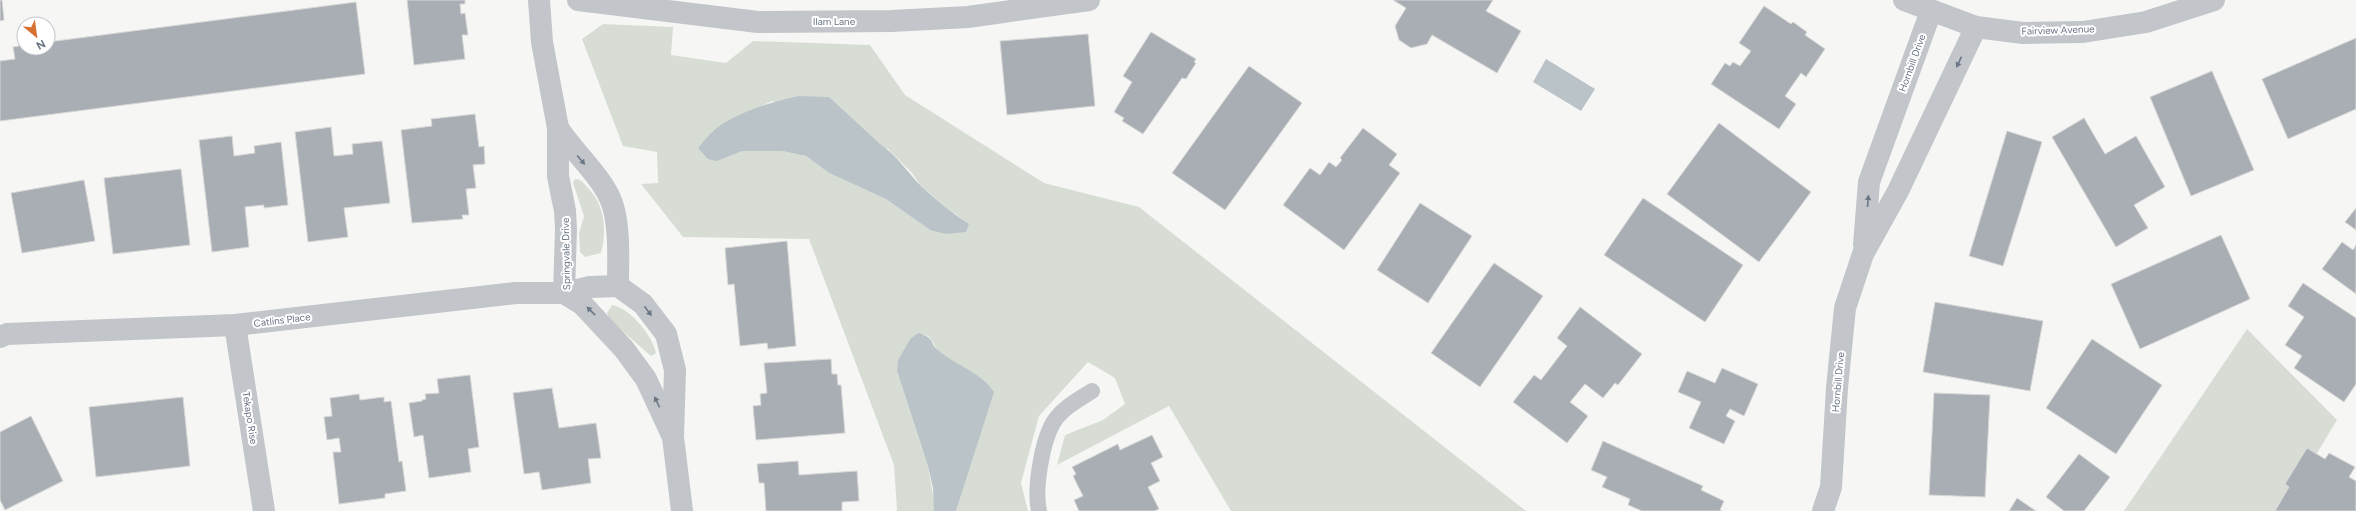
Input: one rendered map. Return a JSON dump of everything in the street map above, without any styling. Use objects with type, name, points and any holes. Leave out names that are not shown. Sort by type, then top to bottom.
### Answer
[{"type":"street","name":"Springvale Drive","points":[[539,0],[542,42],[558,128],[558,176],[566,229],[564,293],[582,304],[595,316],[646,379],[673,437]]},
{"type":"street","name":"Ilam Lane","points":[[578,0],[758,22],[891,21],[968,17],[1090,0]]},
{"type":"street","name":"Fairview Avenue","points":[[1904,0],[1976,27],[2023,33],[2083,32],[2146,22],[2214,0]]},
{"type":"street","name":"Hornbill Drive","points":[[1863,254],[1869,182],[1932,11]]},
{"type":"street","name":"Hornbill Drive","points":[[1823,511],[1831,487],[1837,388],[1846,308],[1863,254],[1898,191],[1976,27]]},
{"type":"street","name":"Springvale Drive","points":[[558,128],[569,146],[600,182],[613,206],[617,240],[618,286],[643,304],[666,334],[675,370],[673,437],[682,511]]},
{"type":"street","name":"Catlins Place","points":[[0,336],[7,334],[235,325],[516,293],[564,293],[590,287],[618,286]]},
{"type":"street","name":"Tekapo Rise","points":[[235,325],[264,511]]},
{"type":"lane","points":[[1039,511],[1041,455],[1053,422],[1075,401],[1092,391]]},
{"type":"shaded area","points":[[603,24],[673,27],[671,55],[726,63],[753,41],[870,45],[905,95],[1044,183],[1139,207],[1526,511],[1231,511],[1169,406],[1057,465],[1065,435],[1103,420],[1125,404],[1115,378],[1088,362],[1039,416],[1021,483],[1028,511],[956,511],[993,392],[981,379],[943,355],[926,335],[910,339],[898,360],[897,371],[928,466],[935,506],[934,511],[897,511],[894,465],[809,239],[683,237],[641,184],[658,183],[657,152],[623,146],[582,39]],"holes":[[[772,101],[888,149],[912,173],[920,185],[944,206],[969,224],[930,230],[886,199],[829,173],[806,156],[782,151],[742,151],[698,148],[713,131]]]},
{"type":"shaded area","points":[[1546,59],[1595,89],[1581,111],[1533,82]]},
{"type":"shaded area","points":[[799,96],[829,97],[880,144],[892,153],[916,181],[938,201],[969,224],[966,232],[946,234],[930,230],[886,199],[829,173],[806,156],[782,151],[742,151],[717,161],[708,159],[698,148],[712,132],[730,119],[765,105]]},
{"type":"shaded area","points":[[575,179],[582,181],[593,194],[598,201],[603,218],[604,235],[601,253],[585,257],[580,252],[579,234],[584,216],[573,183]]},
{"type":"shaded area","points":[[612,305],[626,311],[639,323],[650,338],[656,353],[651,356],[610,320],[607,313]]},
{"type":"shaded area","points":[[2247,329],[2337,420],[2282,511],[2124,511]]},
{"type":"shaded area","points":[[918,333],[928,337],[935,347],[945,356],[982,379],[994,392],[956,511],[934,511],[933,488],[928,466],[897,371],[898,360],[910,339]]},
{"type":"building","points":[[0,0],[2,0],[4,20],[0,21]]},
{"type":"building","points":[[407,0],[465,0],[465,4],[460,4],[461,14],[465,13],[468,35],[462,35],[465,59],[414,65]]},
{"type":"building","points":[[1393,0],[1493,0],[1486,11],[1521,31],[1497,73],[1432,35],[1427,44],[1411,48],[1399,40],[1395,26],[1406,8]]},
{"type":"building","points":[[356,2],[365,74],[0,121],[0,61],[15,59],[13,47],[16,46],[16,56],[56,56],[56,41]]},
{"type":"building","points":[[1764,6],[1791,24],[1793,22],[1807,32],[1805,35],[1825,49],[1806,77],[1801,73],[1785,96],[1796,104],[1779,129],[1711,84],[1725,63],[1730,66],[1733,62],[1740,66],[1751,51],[1739,43]]},
{"type":"building","points":[[1151,32],[1196,59],[1194,62],[1196,63],[1186,79],[1182,78],[1143,134],[1122,121],[1124,118],[1114,112],[1132,82],[1123,76]]},
{"type":"building","points":[[1088,34],[1095,106],[1007,115],[1000,41]]},
{"type":"building","points":[[2356,38],[2356,109],[2288,139],[2262,79]]},
{"type":"building","points":[[1249,66],[1302,103],[1225,210],[1172,173]]},
{"type":"building","points":[[2212,71],[2254,170],[2191,196],[2150,97]]},
{"type":"building","points":[[475,114],[479,147],[484,146],[485,164],[473,165],[476,188],[466,189],[469,215],[462,215],[463,219],[412,223],[401,130],[432,126],[431,119]]},
{"type":"building","points":[[2084,118],[2105,154],[2136,136],[2165,187],[2134,205],[2148,228],[2116,247],[2052,137]]},
{"type":"building","points":[[1719,123],[1811,192],[1759,262],[1667,194]]},
{"type":"building","points":[[331,127],[334,156],[353,154],[352,144],[382,141],[390,203],[344,208],[348,237],[308,242],[295,132]]},
{"type":"building","points":[[1363,128],[1397,154],[1389,165],[1400,173],[1344,250],[1283,205],[1310,168],[1320,175],[1329,162],[1336,167],[1342,160],[1340,158]]},
{"type":"building","points":[[2007,131],[2042,142],[2003,266],[1969,256]]},
{"type":"building","points":[[232,136],[234,156],[255,153],[254,146],[281,142],[288,205],[264,208],[264,205],[245,207],[249,247],[212,252],[199,140]]},
{"type":"building","points":[[181,169],[190,245],[113,254],[104,178]]},
{"type":"building","points":[[84,180],[95,241],[22,253],[11,193]]},
{"type":"building","points":[[1643,198],[1743,265],[1705,322],[1604,255]]},
{"type":"building","points":[[1420,203],[1472,236],[1428,303],[1377,270]]},
{"type":"building","points":[[2356,208],[2356,230],[2345,222]]},
{"type":"building","points":[[2221,235],[2250,299],[2140,349],[2111,284]]},
{"type":"building","points":[[787,241],[796,346],[768,349],[767,343],[740,346],[734,284],[728,285],[725,248]]},
{"type":"building","points":[[2342,242],[2353,250],[2356,245],[2356,294],[2322,269]]},
{"type":"building","points":[[1494,263],[1543,296],[1480,387],[1431,353]]},
{"type":"building","points":[[2303,283],[2356,318],[2356,384],[2344,402],[2294,368],[2302,356],[2285,345],[2304,317],[2288,306]]},
{"type":"building","points":[[1935,302],[2043,321],[2030,391],[1923,372]]},
{"type":"building","points":[[1580,307],[1642,354],[1618,385],[1615,383],[1603,398],[1585,384],[1570,402],[1588,416],[1567,443],[1513,402],[1534,375],[1541,380],[1567,346],[1557,338]]},
{"type":"building","points":[[2092,339],[2162,385],[2116,454],[2046,408]]},
{"type":"building","points":[[831,359],[832,374],[837,374],[838,385],[841,385],[845,433],[756,440],[753,406],[761,405],[760,394],[767,393],[764,363]]},
{"type":"building","points":[[1722,368],[1758,384],[1744,416],[1730,409],[1726,416],[1735,421],[1724,444],[1689,428],[1701,402],[1678,392],[1687,371],[1715,383]]},
{"type":"building","points":[[470,375],[479,447],[468,449],[471,472],[429,478],[423,435],[414,437],[409,403],[426,399],[425,394],[439,393],[437,379]]},
{"type":"building","points":[[552,388],[559,428],[596,423],[601,458],[588,459],[591,483],[542,490],[539,472],[524,474],[513,393]]},
{"type":"building","points":[[1934,393],[1990,395],[1985,497],[1929,495]]},
{"type":"building","points":[[359,394],[360,400],[384,397],[384,402],[391,401],[399,462],[402,461],[406,491],[385,494],[385,498],[339,504],[333,452],[341,452],[339,438],[327,440],[324,417],[332,416],[330,398]]},
{"type":"building","points":[[183,397],[190,466],[96,477],[89,407]]},
{"type":"building","points":[[31,416],[63,481],[5,510],[0,500],[0,432]]},
{"type":"building","points":[[1152,435],[1163,457],[1151,463],[1160,481],[1148,487],[1159,509],[1154,511],[1079,511],[1074,500],[1083,496],[1073,476],[1076,474],[1072,467],[1118,444],[1120,450]]},
{"type":"building","points":[[1603,441],[1703,486],[1701,490],[1724,501],[1720,510],[1722,511],[1642,511],[1628,505],[1630,499],[1602,487],[1607,477],[1591,470]]},
{"type":"building","points":[[2307,448],[2325,459],[2329,453],[2355,467],[2349,477],[2356,481],[2356,511],[2275,511],[2289,487],[2285,484]]},
{"type":"building","points":[[2079,454],[2110,477],[2084,511],[2064,511],[2046,497]]},
{"type":"building","points":[[798,461],[799,475],[857,471],[859,501],[842,502],[842,511],[766,511],[764,483],[759,483],[757,464]]},
{"type":"building","points":[[2017,498],[2036,511],[2009,511]]}]
